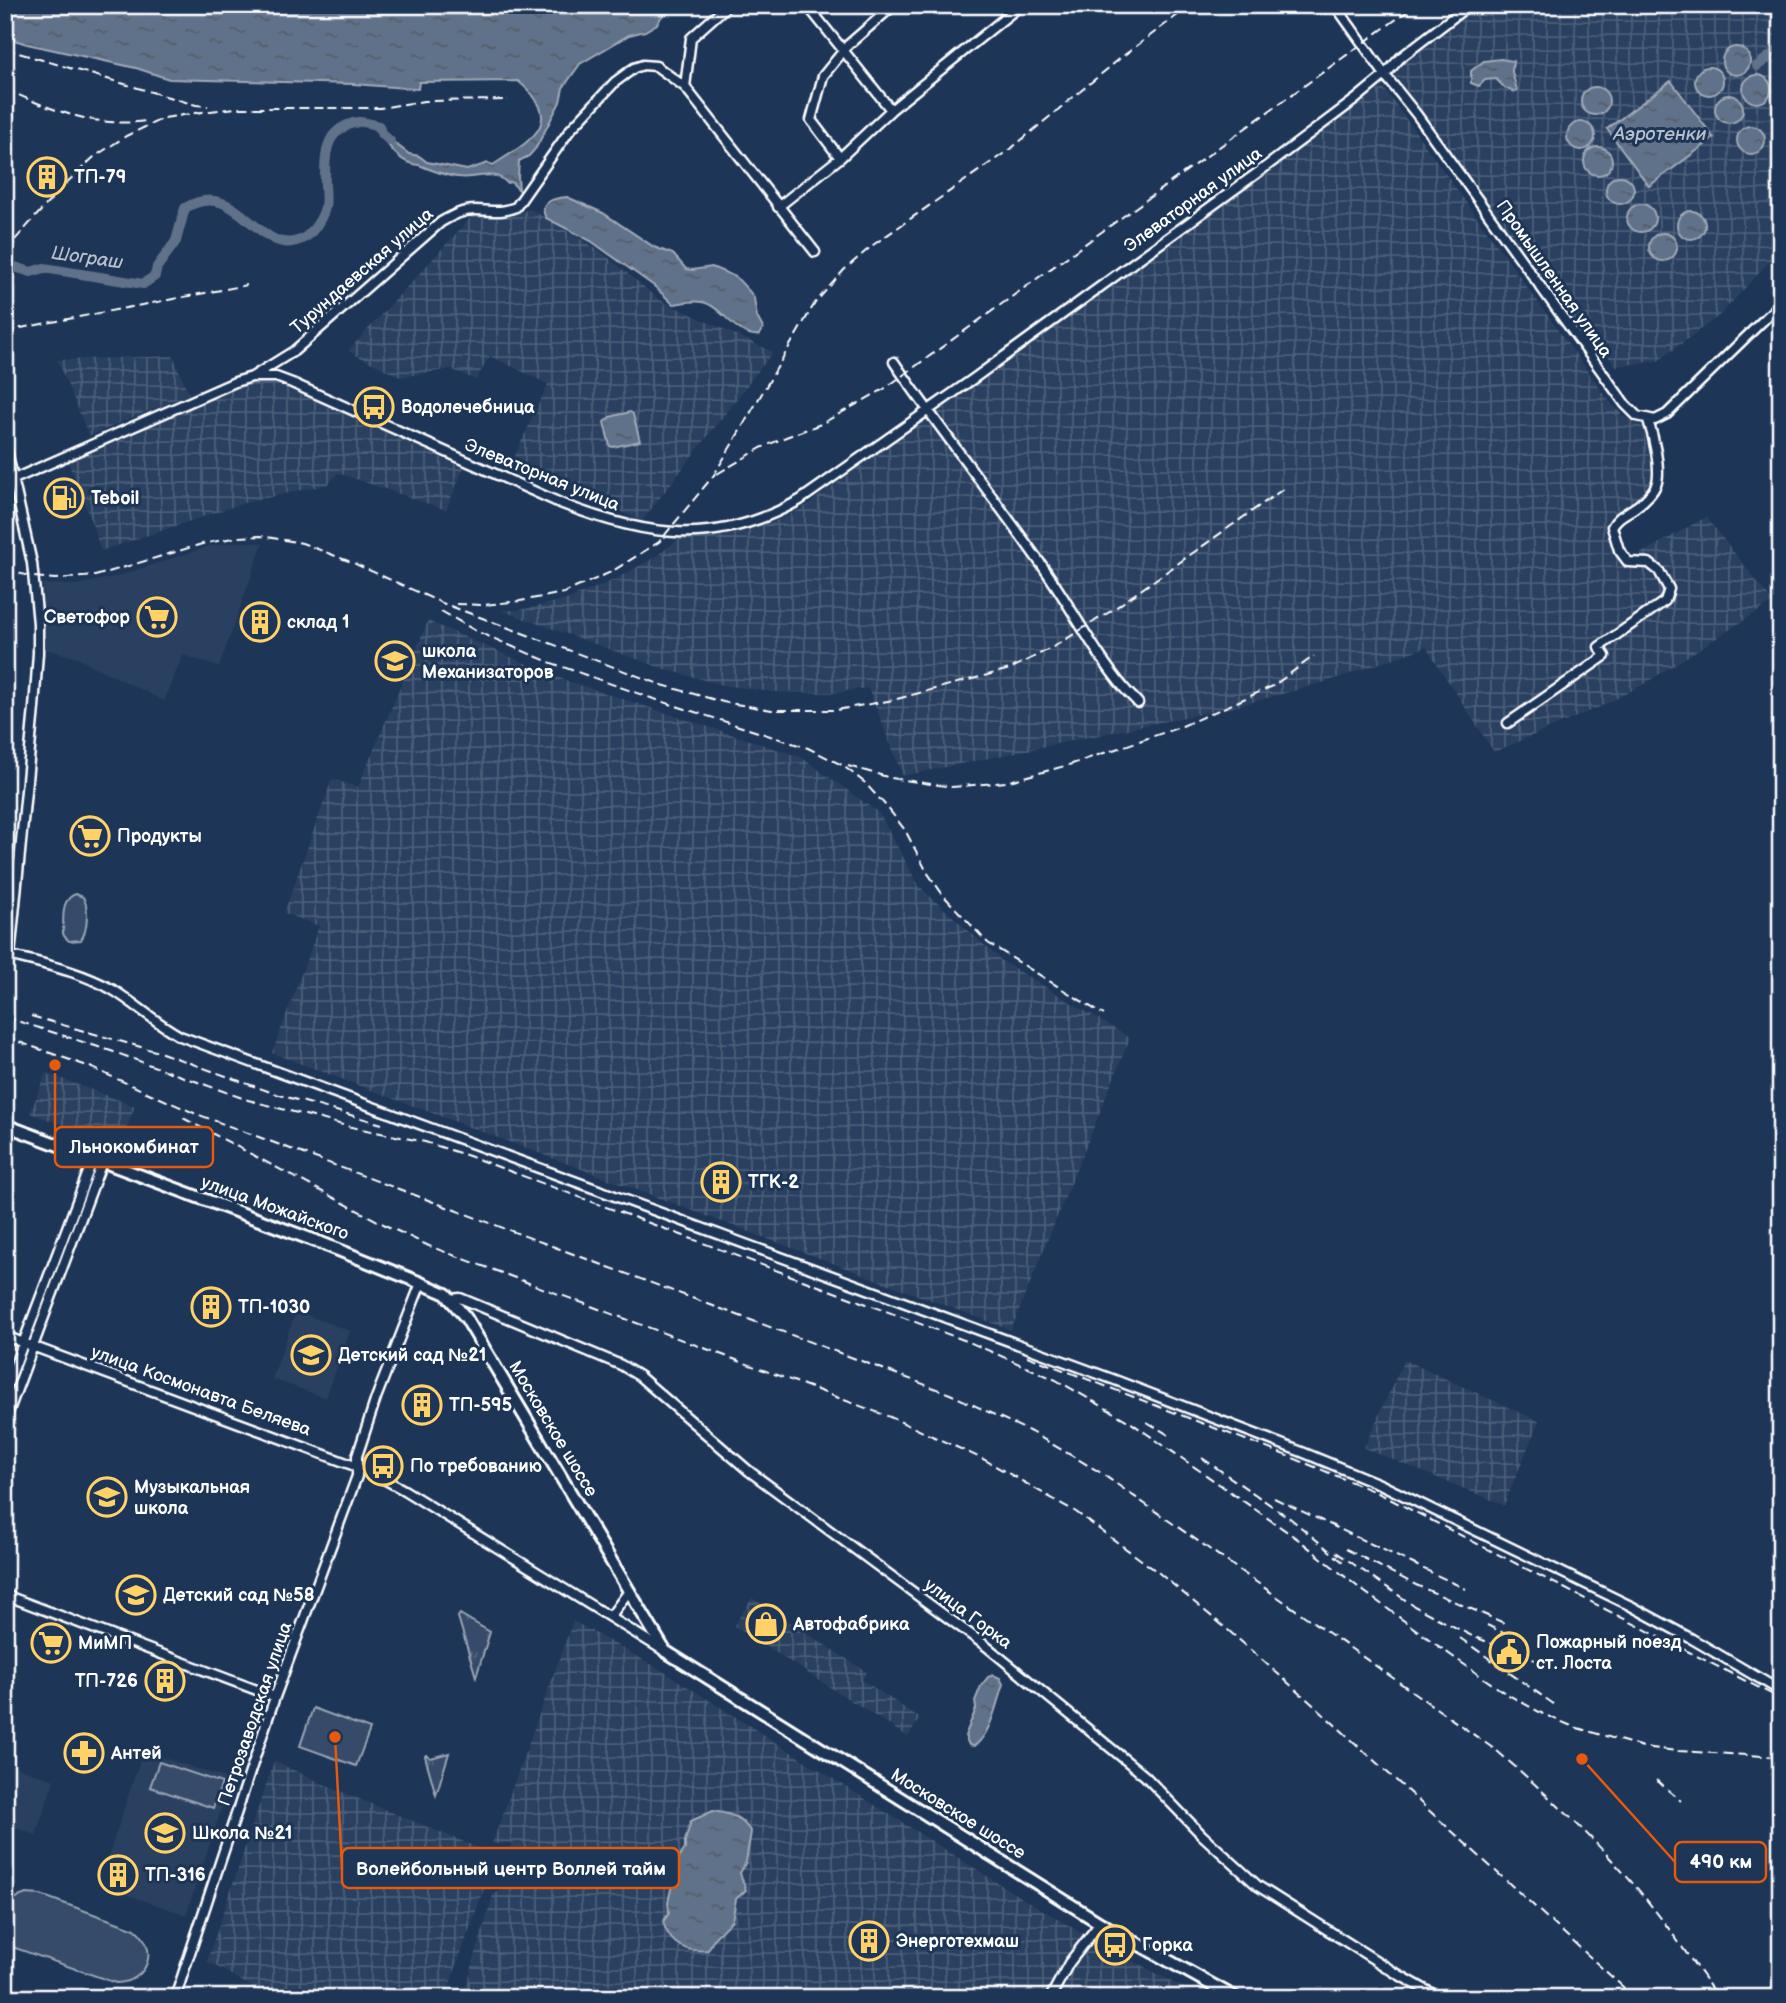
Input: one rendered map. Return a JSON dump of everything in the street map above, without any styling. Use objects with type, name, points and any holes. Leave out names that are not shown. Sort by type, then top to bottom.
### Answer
[{"type":"main road","name":"улица Можайского","points":[[5,1125],[321,1243],[421,1283],[451,1299]]},
{"type":"main road","name":"Московское шоссе","points":[[451,1299],[473,1330],[666,1651],[1100,1923],[1214,1992],[1236,1998]]},
{"type":"street","points":[[728,5],[691,38],[685,87],[815,252]]},
{"type":"street","points":[[807,5],[891,110]]},
{"type":"street","points":[[839,158],[811,120],[823,76],[844,50],[894,5]]},
{"type":"street","points":[[778,207],[839,158],[891,110],[1021,5]]},
{"type":"street","name":"Промышленная улица","points":[[1335,5],[1625,404],[1637,416],[1648,420]]},
{"type":"street","name":"Элеваторная улица","points":[[252,377],[276,377],[292,383],[582,512],[627,525],[672,533],[703,532],[730,527],[779,512],[800,500],[973,379],[1356,99],[1385,75],[1400,58],[1469,5]]},
{"type":"street","name":"Турундаевская улица","points":[[14,479],[235,382],[252,377],[294,351],[441,222],[457,213],[473,209],[501,212],[516,207],[570,130],[615,82],[634,68],[643,65],[656,66],[685,87]]},
{"type":"street","points":[[1508,723],[1605,656],[1599,647],[1665,601],[1668,589],[1659,571],[1649,563],[1628,562],[1619,550],[1612,527],[1618,518],[1637,507],[1650,495],[1657,484],[1658,473],[1648,420],[1667,414],[1781,303]]},
{"type":"street","points":[[894,362],[1061,592],[1103,659],[1138,703]]},
{"type":"street","points":[[5,442],[34,577],[38,643],[34,708],[8,950],[93,980],[114,991],[164,1028],[180,1036],[1115,1380],[1382,1485],[1631,1606],[1781,1691]]},
{"type":"street","points":[[5,1391],[98,1160]]},
{"type":"street","points":[[5,1421],[34,1346],[98,1160]]},
{"type":"street","name":"Петрозаводская улица","points":[[175,1998],[275,1697],[354,1485],[357,1456],[376,1398],[421,1283]]},
{"type":"street","name":"улица Горка","points":[[451,1299],[460,1297],[630,1370],[748,1471],[986,1646],[1125,1759],[1258,1886],[1440,1998]]},
{"type":"street","name":"улица Космонавта Беляева","points":[[5,1336],[357,1465]]},
{"type":"street","name":"Московское шоссе","points":[[357,1465],[404,1490],[666,1651]]},
{"type":"street","points":[[610,1617],[629,1591]]},
{"type":"street","points":[[5,1595],[275,1697]]},
{"type":"street","points":[[1051,1998],[1069,1963],[1100,1923]]},
{"type":"shaded area","points":[[1481,5],[1781,5],[1781,249],[1720,315],[1658,361],[1616,366],[1591,335],[1575,322],[1393,72]]},
{"type":"shaded area","points":[[1383,87],[1608,399],[1622,415],[1643,427],[1656,490],[1640,508],[1615,528],[1631,559],[1706,517],[1773,602],[1644,684],[1602,706],[1494,752],[1426,647],[1329,681],[1238,706],[903,776],[868,688],[833,693],[772,692],[723,685],[667,670],[500,610],[520,610],[566,600],[614,580],[655,557],[679,539],[730,535],[781,519],[803,508]]},
{"type":"shaded area","points":[[530,209],[599,250],[660,300],[773,352],[642,521],[511,464],[548,384],[490,356],[476,380],[451,369],[400,377],[348,351],[473,215],[505,217]]},
{"type":"shaded area","points":[[173,356],[189,394],[89,436],[57,360]]},
{"type":"shaded area","points":[[252,382],[275,384],[289,389],[464,468],[446,510],[338,473],[329,484],[244,503],[101,551],[68,462]]},
{"type":"shaded area","points":[[239,542],[263,543],[219,667],[183,655],[164,701],[75,657],[45,649],[42,584],[75,585],[115,577],[210,546]]},
{"type":"shaded area","points":[[428,621],[562,679],[801,757],[879,813],[919,886],[1002,961],[1130,1038],[1011,1330],[272,1053],[319,926],[284,913],[332,779],[358,787]]},
{"type":"shaded area","points":[[46,1073],[135,1106],[120,1146],[30,1113]]},
{"type":"shaded area","name":"Детский сад №21","points":[[296,1311],[350,1331],[326,1398],[272,1379]]},
{"type":"shaded area","points":[[1404,1360],[1539,1421],[1504,1505],[1364,1448]]},
{"type":"shaded area","points":[[752,1598],[867,1672],[862,1680],[920,1718],[908,1737],[734,1626]]},
{"type":"shaded area","points":[[573,1621],[658,1668],[1017,1895],[1099,1943],[1203,1998],[463,1998],[493,1895],[501,1890],[507,1880],[512,1843],[492,1844]]},
{"type":"shaded area","name":"Школа №21","points":[[143,1751],[231,1780],[186,1915],[99,1885]]},
{"type":"shaded area","points":[[274,1761],[498,1856],[445,1998],[271,1998],[207,1961]]},
{"type":"shaded area","points":[[5,1763],[54,1780],[36,1835],[5,1824]]},
{"type":"green space","points":[[76,894],[85,901],[86,925],[81,940],[69,941],[63,933],[64,910],[67,900]]},
{"type":"green space","points":[[460,1614],[490,1632],[476,1677],[458,1617]]},
{"type":"green space","points":[[313,1708],[370,1729],[356,1766],[300,1746]]},
{"type":"green space","points":[[449,1753],[436,1795],[425,1756],[431,1758]]},
{"type":"green space","points":[[159,1762],[222,1783],[213,1808],[150,1787]]},
{"type":"green space","points":[[26,1894],[41,1895],[135,1929],[147,1946],[147,1963],[143,1971],[127,1981],[116,1983],[15,1948],[5,1938],[5,1909],[13,1899]]},
{"type":"water","points":[[5,5],[682,5],[662,16],[657,24],[645,31],[629,35],[580,64],[563,88],[560,102],[536,148],[529,156],[519,161],[519,190],[511,182],[507,183],[496,176],[465,178],[407,162],[392,149],[381,133],[409,154],[419,156],[427,162],[467,170],[488,163],[493,165],[531,138],[542,119],[541,108],[533,95],[518,81],[419,82],[418,89],[353,84],[169,79],[136,68],[5,37]]},
{"type":"water","points":[[1736,47],[1746,51],[1750,61],[1746,71],[1736,75],[1726,71],[1722,61],[1726,51]]},
{"type":"water","points":[[1484,61],[1513,61],[1512,72],[1517,90],[1514,92],[1505,88],[1496,79],[1485,80],[1479,86],[1471,83],[1471,71]]},
{"type":"water","points":[[1709,67],[1719,71],[1723,81],[1719,91],[1709,95],[1699,91],[1695,81],[1699,71]]},
{"type":"water","points":[[1757,75],[1767,79],[1771,89],[1767,99],[1757,103],[1747,99],[1743,89],[1747,79]]},
{"type":"water","name":"Аэротенки","points":[[1671,81],[1714,138],[1649,186],[1607,129]]},
{"type":"water","points":[[1595,87],[1605,91],[1609,101],[1605,111],[1595,115],[1585,111],[1581,101],[1585,91]]},
{"type":"water","points":[[1729,95],[1739,99],[1743,109],[1739,119],[1729,123],[1719,119],[1715,109],[1719,99]]},
{"type":"water","points":[[1581,122],[1591,126],[1595,136],[1591,146],[1581,150],[1571,146],[1567,136],[1571,126]]},
{"type":"water","points":[[1751,126],[1761,130],[1765,140],[1761,150],[1751,154],[1741,150],[1737,140],[1741,130]]},
{"type":"water","points":[[1598,147],[1608,151],[1612,161],[1608,171],[1598,175],[1588,171],[1584,161],[1588,151]]},
{"type":"water","points":[[1620,176],[1630,180],[1634,190],[1630,200],[1620,204],[1610,200],[1606,190],[1610,180]]},
{"type":"water","points":[[567,197],[603,213],[654,247],[673,254],[686,269],[712,267],[736,277],[754,298],[757,317],[763,328],[759,335],[743,332],[717,309],[702,302],[673,304],[654,286],[591,241],[546,218],[544,208],[548,202]]},
{"type":"water","points":[[1641,204],[1651,208],[1655,218],[1651,228],[1641,232],[1631,228],[1627,218],[1631,208]]},
{"type":"water","points":[[1691,211],[1701,215],[1705,225],[1701,235],[1691,239],[1681,235],[1677,225],[1681,215]]},
{"type":"water","points":[[1663,233],[1673,237],[1677,247],[1673,257],[1663,261],[1653,257],[1649,247],[1653,237]]},
{"type":"water","points":[[630,412],[633,414],[640,441],[610,446],[604,422],[610,417]]},
{"type":"water","points":[[993,1675],[1000,1678],[1003,1684],[992,1718],[980,1741],[974,1746],[969,1745],[965,1736],[976,1709],[975,1701],[981,1686]]},
{"type":"water","points":[[713,1811],[735,1817],[751,1832],[746,1862],[740,1873],[746,1890],[736,1899],[732,1920],[715,1937],[708,1950],[686,1949],[675,1942],[663,1922],[669,1913],[673,1866],[685,1849],[691,1821]]},
{"type":"waterway","points":[[1757,66],[1781,48]]},
{"type":"waterway","name":"Шограш","points":[[5,264],[31,272],[44,268],[143,284],[155,276],[157,267],[176,241],[185,208],[204,201],[220,202],[235,210],[274,239],[288,243],[304,238],[314,229],[324,211],[326,156],[334,134],[348,125],[363,122],[379,126],[381,133],[390,141]]},
{"type":"railway","points":[[456,604],[484,605],[564,593],[611,572],[659,542],[714,475],[815,303],[844,270],[873,245],[1013,147],[1123,56],[1194,5]]},
{"type":"railway","points":[[717,474],[761,448],[821,424],[884,389],[1416,5]]},
{"type":"railway","points":[[5,49],[196,105],[208,106]]},
{"type":"railway","points":[[5,89],[74,116],[109,122],[147,121]]},
{"type":"railway","points":[[5,251],[63,186],[94,157],[126,136],[164,118],[236,108],[380,108],[424,101],[508,100]]},
{"type":"railway","points":[[5,331],[247,285]]},
{"type":"railway","points":[[5,570],[55,579],[95,576],[202,544],[261,536],[302,543],[442,603],[662,685],[723,702],[772,710],[836,710],[893,700],[1010,669],[1055,646],[1111,611],[1286,487]]},
{"type":"railway","points":[[441,611],[476,631],[549,662],[808,748],[842,765],[864,782],[887,807],[905,830],[927,872],[943,895],[988,943],[1104,1015]]},
{"type":"railway","points":[[848,766],[891,778],[952,787],[1006,782],[1072,764],[1180,727],[1273,686],[1314,656]]},
{"type":"railway","points":[[31,1016],[162,1053],[276,1094],[382,1124]]},
{"type":"railway","points":[[5,1017],[248,1100],[347,1126],[425,1142],[469,1156],[969,1342],[1056,1380],[1130,1422],[1299,1540],[1452,1656],[1505,1693],[1543,1714],[1574,1727],[1643,1747],[1781,1757]]},
{"type":"railway","points":[[5,1037],[90,1067],[194,1113],[950,1394],[1031,1432],[1098,1471],[1497,1751],[1603,1850],[1657,1913],[1718,1998]]},
{"type":"railway","points":[[183,1118],[429,1246],[890,1417],[985,1460],[1076,1512],[1159,1573],[1228,1630],[1635,1998]]},
{"type":"railway","points":[[1027,1356],[1378,1493],[1781,1699]]},
{"type":"railway","points":[[1147,1422],[1172,1437]]},
{"type":"railway","points":[[1202,1458],[1291,1519],[1343,1562]]},
{"type":"railway","points":[[1274,1498],[1466,1589]]},
{"type":"railway","points":[[1346,1549],[1416,1585],[1504,1623]]},
{"type":"railway","points":[[1336,1552],[1414,1606],[1472,1636],[1535,1660]]},
{"type":"railway","points":[[1487,1625],[1512,1637]]},
{"type":"railway","points":[[1460,1638],[1555,1705]]},
{"type":"railway","points":[[1656,1780],[1681,1801]]},
{"type":"place","name":"ТП-79","points":[[47,177]]},
{"type":"place","name":"Водолечебница","points":[[374,407]]},
{"type":"place","name":"Teboil","points":[[64,498]]},
{"type":"place","name":"Светофор","points":[[157,617]]},
{"type":"place","name":"склад 1","points":[[260,622]]},
{"type":"place","name":"школа Механизаторов","points":[[395,661]]},
{"type":"place","name":"Продукты","points":[[90,836]]},
{"type":"place","name":"Льнокомбинат","points":[[55,1065]]},
{"type":"place","name":"ТГК-2","points":[[721,1182]]},
{"type":"place","name":"ТП-1030","points":[[211,1307]]},
{"type":"place","name":"Детский сад №21","points":[[311,1355]]},
{"type":"place","name":"ТП-595","points":[[422,1405]]},
{"type":"place","name":"По требованию","points":[[383,1466]]},
{"type":"place","name":"Музыкальная школа","points":[[107,1497]]},
{"type":"place","name":"Детский сад №58","points":[[136,1595]]},
{"type":"place","name":"Автофабрика","points":[[766,1624]]},
{"type":"place","name":"МиМП","points":[[51,1643]]},
{"type":"place","name":"Пожарный поезд ст. Лоста","points":[[1509,1652]]},
{"type":"place","name":"ТП-726","points":[[165,1681]]},
{"type":"place","name":"Волейбольный центр Воллей тайм","points":[[335,1737]]},
{"type":"place","name":"Антей","points":[[84,1753]]},
{"type":"place","name":"490 км","points":[[1582,1759]]},
{"type":"place","name":"Школа №21","points":[[165,1833]]},
{"type":"place","name":"ТП-316","points":[[118,1875]]},
{"type":"place","name":"Энерготехмаш","points":[[869,1941]]},
{"type":"place","name":"Горка","points":[[1115,1945]]}]
